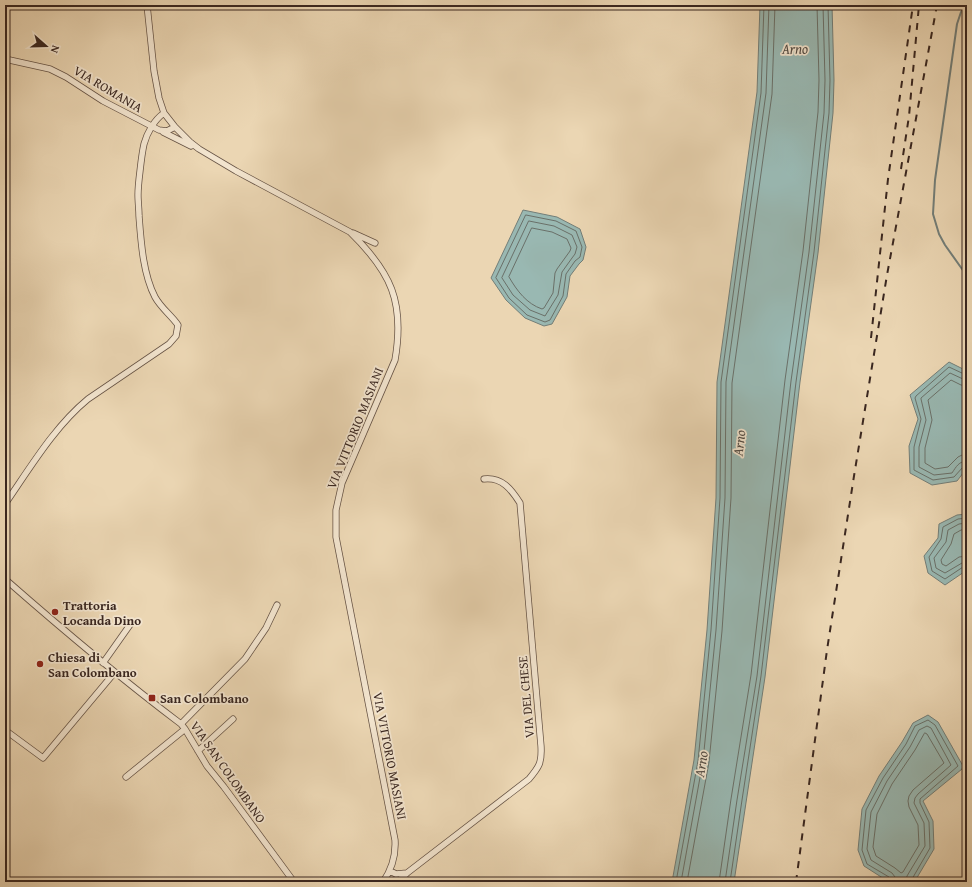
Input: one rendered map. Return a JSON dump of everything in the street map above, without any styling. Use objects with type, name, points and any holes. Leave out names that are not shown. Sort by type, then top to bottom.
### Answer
[{"type":"street","name":"VIA VITTORIO MASIANI","points":[[147,5],[158,98],[164,113],[175,128],[190,142],[204,152],[236,171],[350,232],[372,255],[385,274],[396,302],[398,337],[394,360],[342,483],[335,522],[336,536],[394,833],[394,857],[390,871]]},
{"type":"street","name":"VIA ROMANIA","points":[[5,59],[50,69],[66,77],[103,101],[152,127]]},
{"type":"street","points":[[5,504],[41,450],[79,406],[169,344],[176,336],[178,325],[155,297],[144,262],[140,232],[138,195],[144,142],[152,127],[164,113]]},
{"type":"street","points":[[152,127],[204,152]]},
{"type":"street","points":[[159,130],[167,131],[175,128]]},
{"type":"street","points":[[350,232],[375,243]]},
{"type":"street","name":"VIA DEL CHESE","points":[[398,882],[407,873],[528,779],[535,772],[542,757],[520,502],[508,486],[494,479],[484,479]]},
{"type":"street","name":"VIA SAN COLOMBANO","points":[[5,579],[114,672],[183,726],[207,766],[294,882]]},
{"type":"street","points":[[126,777],[183,726],[245,659],[266,628],[277,605]]},
{"type":"street","points":[[103,662],[132,622]]},
{"type":"street","points":[[5,730],[43,758],[114,672]]},
{"type":"street","points":[[198,751],[233,719]]},
{"type":"street","points":[[385,881],[390,871],[396,874],[407,873]]},
{"type":"water","name":"Arno","points":[[760,5],[832,5],[834,80],[833,113],[818,253],[800,382],[765,677],[734,882],[672,882],[694,760],[707,630],[716,498],[717,382],[757,92]]},
{"type":"water","points":[[523,210],[557,217],[580,229],[586,247],[583,260],[570,276],[567,297],[552,324],[544,326],[525,318],[506,300],[491,278]]},
{"type":"water","points":[[949,362],[967,371],[967,468],[957,481],[932,485],[910,473],[909,446],[918,419],[910,395]]},
{"type":"water","points":[[967,514],[967,569],[945,585],[928,573],[924,556],[938,538],[939,524],[957,515]]},
{"type":"water","points":[[928,715],[938,722],[963,766],[962,769],[923,801],[933,821],[934,849],[915,881],[889,882],[864,866],[858,850],[862,809],[879,776],[913,723]]},
{"type":"waterway","points":[[966,5],[961,12],[957,24],[935,180],[933,214],[939,234],[945,245],[967,276]]},
{"type":"railway","points":[[871,338],[888,179],[913,5]]},
{"type":"railway","points":[[901,169],[909,116],[919,5]]},
{"type":"railway","points":[[796,882],[827,650],[854,476],[887,275],[937,5]]},
{"type":"place","name":"Trattoria Locanda Dino","points":[[55,612]]},
{"type":"place","name":"Chiesa di San Colombano","points":[[40,664]]},
{"type":"place","name":"San Colombano","points":[[152,698]]}]
